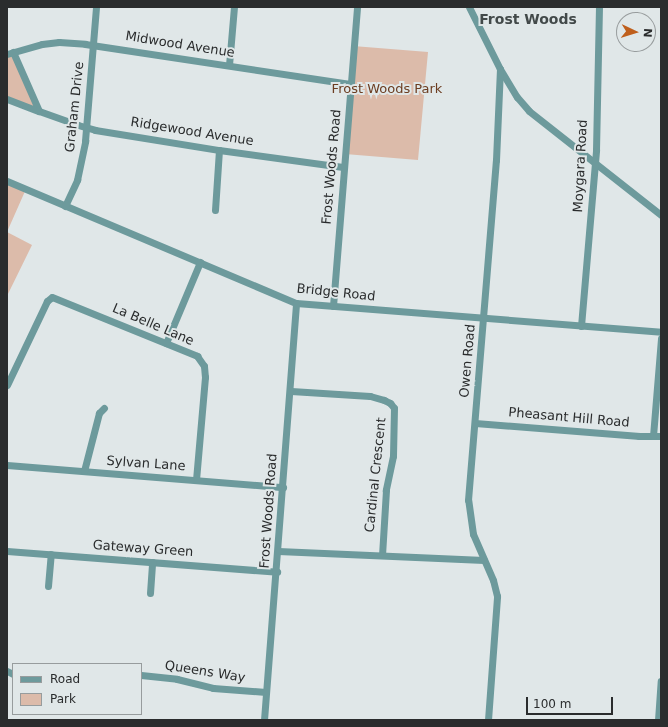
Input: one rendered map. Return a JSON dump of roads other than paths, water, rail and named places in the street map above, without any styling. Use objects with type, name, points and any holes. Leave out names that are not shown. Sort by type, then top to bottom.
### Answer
[{"type":"street","name":"Graham Drive","points":[[65,206],[77,180],[87,128],[96,7]]},
{"type":"street","points":[[229,65],[234,7]]},
{"type":"street","name":"Frost Woods Road","points":[[333,306],[357,7]]},
{"type":"street","name":"Owen Road","points":[[469,7],[500,69],[500,89],[469,512],[473,534],[493,580],[497,596],[488,720]]},
{"type":"street","name":"Moygara Road","points":[[580,326],[594,162],[599,7]]},
{"type":"street","name":"Midwood Avenue","points":[[10,53],[42,44],[58,42],[94,45],[350,84]]},
{"type":"street","points":[[10,53],[39,111]]},
{"type":"street","points":[[500,69],[517,97],[529,111],[661,215]]},
{"type":"street","points":[[500,89],[517,97]]},
{"type":"street","name":"Ridgewood Avenue","points":[[7,99],[87,128],[219,150],[344,167]]},
{"type":"street","points":[[215,210],[219,150]]},
{"type":"street","name":"Bridge Road","points":[[7,181],[296,303],[661,332]]},
{"type":"street","points":[[166,343],[200,262]]},
{"type":"street","name":"La Belle Lane","points":[[7,385],[52,297],[59,298],[197,356],[204,366],[205,377],[196,480]]},
{"type":"street","name":"Frost Woods Road","points":[[264,720],[277,572],[296,303]]},
{"type":"street","points":[[653,436],[661,338]]},
{"type":"street","name":"Cardinal Crescent","points":[[290,391],[378,398],[390,403],[394,408],[393,456],[386,490],[382,555]]},
{"type":"street","points":[[84,471],[99,413],[104,408]]},
{"type":"street","name":"Pheasant Hill Road","points":[[475,423],[661,436]]},
{"type":"street","name":"Sylvan Lane","points":[[7,465],[283,487]]},
{"type":"street","name":"Gateway Green","points":[[7,551],[277,572]]},
{"type":"street","points":[[278,551],[484,560]]},
{"type":"street","points":[[48,586],[51,554]]},
{"type":"street","points":[[150,594],[152,562]]},
{"type":"street","name":"Queens Way","points":[[142,676],[177,679],[213,688],[266,692]]},
{"type":"street","points":[[658,720],[661,681]]},
{"type":"district","name":"Frost Woods","points":[[528,19]]},
{"type":"park label","name":"Frost Woods Park","points":[[387,89]]}]
